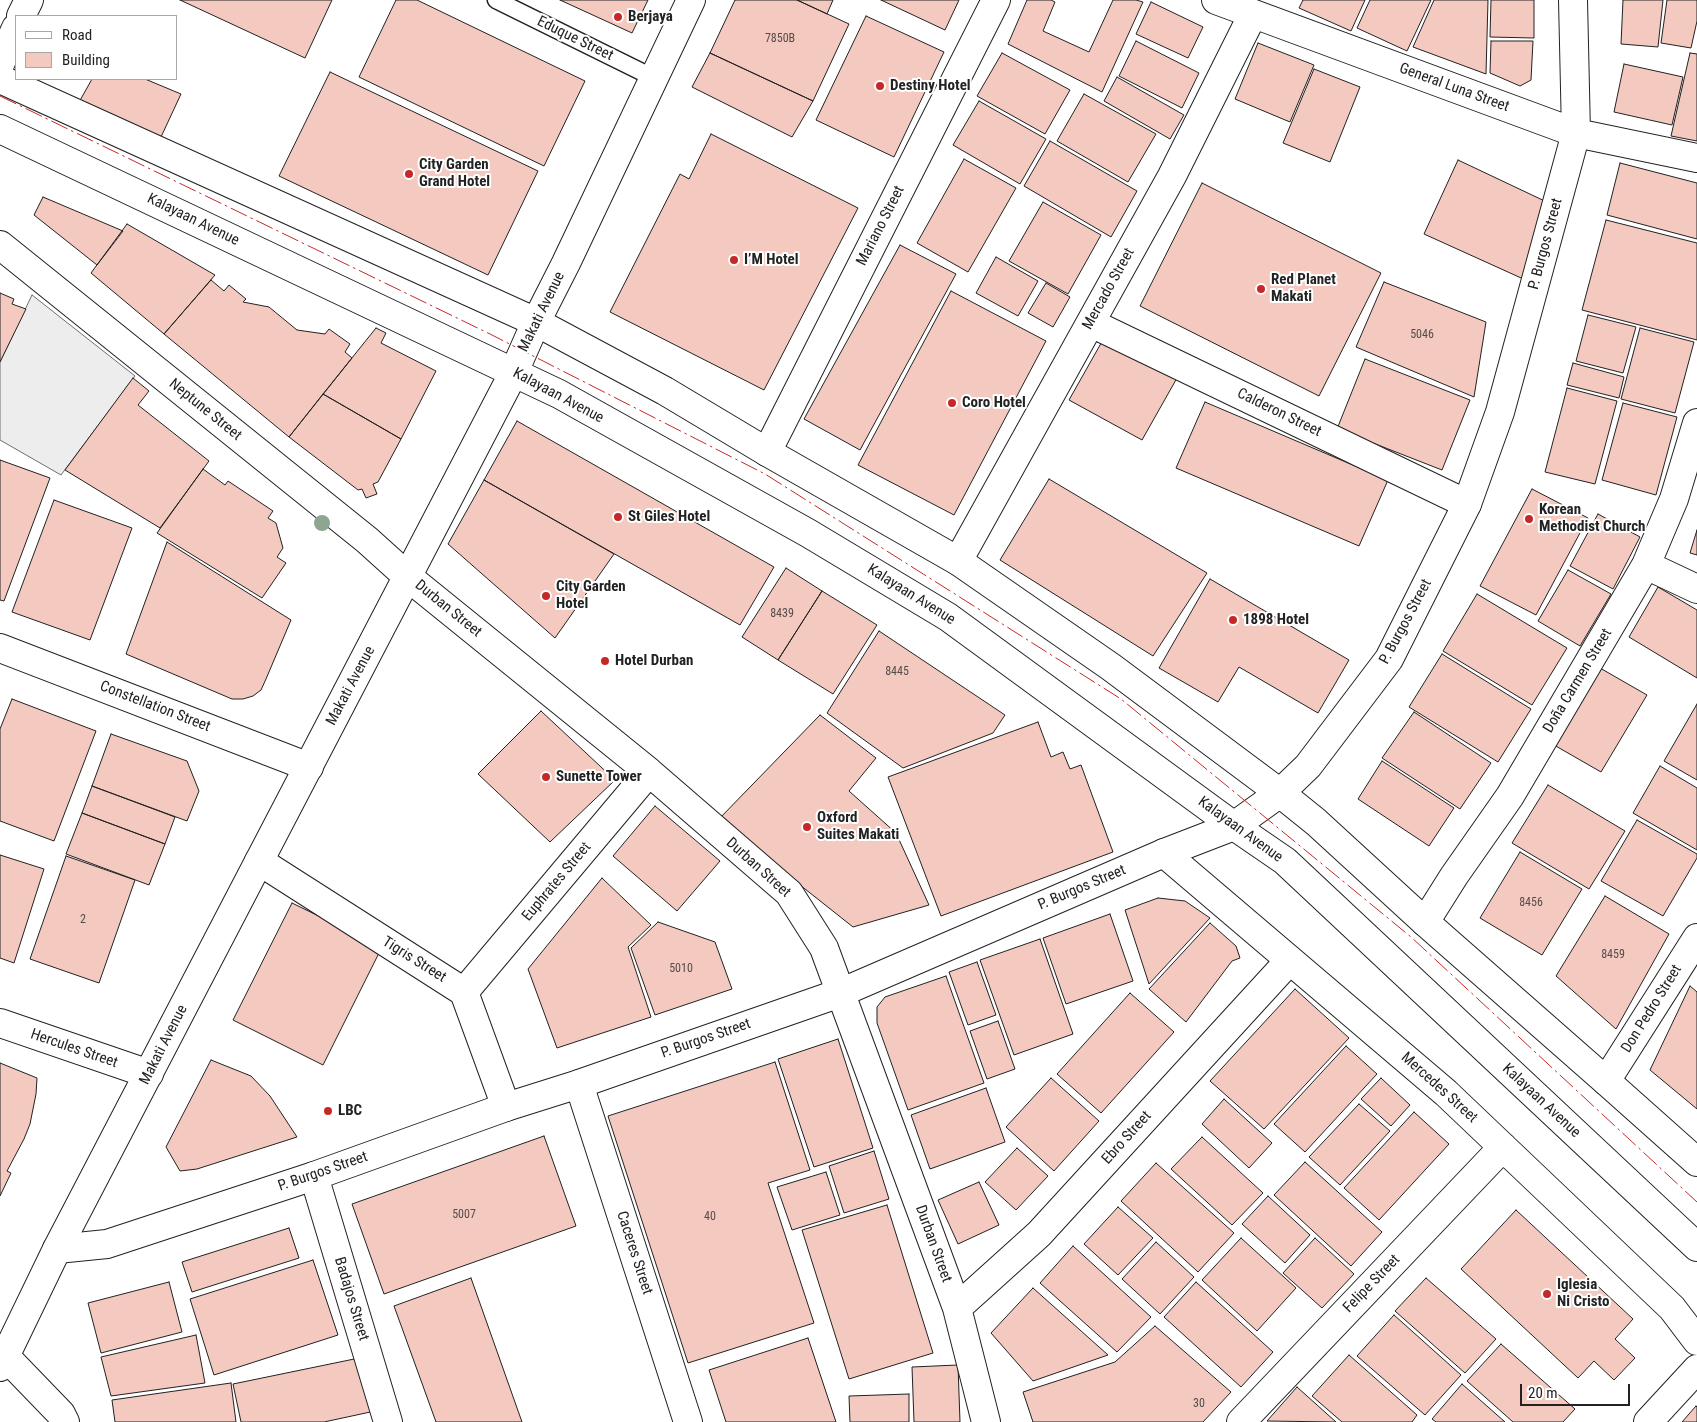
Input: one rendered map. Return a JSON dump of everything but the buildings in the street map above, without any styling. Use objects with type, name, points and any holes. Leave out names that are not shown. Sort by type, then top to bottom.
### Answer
[{"type":"street","points":[[21,15],[28,0]]},
{"type":"street","name":"Makati Avenue","points":[[3,1361],[58,1249],[514,372],[536,322],[691,0]]},
{"type":"street","name":"Mariano Street","points":[[767,452],[996,0]]},
{"type":"street","name":"General Luna Street","points":[[1216,0],[1576,133],[1697,158]]},
{"type":"street","name":"P. Burgos Street","points":[[58,1249],[107,1244],[314,1176],[506,1107],[579,1084],[840,993],[1164,853],[1234,826],[1280,793],[1308,766],[1389,659],[1467,504],[1500,412],[1576,133],[1574,0]]},
{"type":"street","name":"Mercado Street","points":[[958,560],[1172,176],[1252,14]]},
{"type":"street","points":[[0,64],[15,30]]},
{"type":"street","points":[[0,79],[536,322],[665,391],[767,452],[958,560],[1111,666],[1316,822],[1424,922],[1697,1162]]},
{"type":"street","name":"Kalayaan Avenue","points":[[0,128],[559,394],[808,532],[948,617],[1234,826],[1285,861],[1697,1247]]},
{"type":"street","name":"Neptune Street","points":[[0,245],[367,540],[408,577]]},
{"type":"street","name":"Calderon Street","points":[[1091,323],[1467,504]]},
{"type":"street","name":"Doña Carmen Street","points":[[1424,922],[1510,796],[1646,565],[1674,499],[1697,423]]},
{"type":"street","points":[[1646,565],[1697,589]]},
{"type":"street","name":"Durban Street","points":[[408,577],[649,772],[789,893],[824,948],[957,1308],[986,1422]]},
{"type":"street","name":"Constellation Street","points":[[0,648],[309,767]]},
{"type":"street","name":"Euphrates Street","points":[[464,992],[649,772]]},
{"type":"street","name":"Mercedes Street","points":[[1164,853],[1446,1093],[1672,1308],[1697,1341]]},
{"type":"street","name":"Tigris Street","points":[[259,861],[464,992]]},
{"type":"street","name":"Don Pedro Street","points":[[1606,1081],[1697,938]]},
{"type":"street","name":"Ebro Street","points":[[957,1308],[1039,1234],[1290,960]]},
{"type":"street","points":[[464,992],[506,1107]]},
{"type":"street","name":"Hercules Street","points":[[0,1023],[149,1074]]},
{"type":"street","name":"Caceres Street","points":[[579,1084],[688,1422]]},
{"type":"street","name":"Felipe Street","points":[[1241,1422],[1503,1147]]},
{"type":"street","name":"Badajos Street","points":[[314,1176],[388,1422]]},
{"type":"street","points":[[3,1361],[61,1414],[65,1422]]},
{"type":"street","points":[[1648,1422],[1697,1368]]},
{"type":"lane","name":"Eduque Street","points":[[496,0],[654,78]]},
{"type":"shaded area","points":[[32,295],[135,376],[61,475],[0,440],[0,362]]},
{"type":"power","points":[[0,96],[490,334],[765,474],[1121,699],[1411,937],[1697,1202]]},
{"type":"place","name":"Berjaya","points":[[618,17]]},
{"type":"place","name":"Destiny Hotel","points":[[880,86]]},
{"type":"place","name":"City Garden Grand Hotel","points":[[409,174]]},
{"type":"place","name":"I’M Hotel","points":[[734,260]]},
{"type":"place","name":"Red Planet Makati","points":[[1261,289]]},
{"type":"place","name":"Coro Hotel","points":[[952,403]]},
{"type":"place","name":"St Giles Hotel","points":[[618,517]]},
{"type":"place","name":"Korean Methodist Church","points":[[1529,519]]},
{"type":"place","name":"City Garden Hotel","points":[[546,596]]},
{"type":"place","name":"1898 Hotel","points":[[1233,620]]},
{"type":"place","name":"Hotel Durban","points":[[605,661]]},
{"type":"place","name":"Sunette Tower","points":[[546,777]]},
{"type":"place","name":"Oxford Suites Makati","points":[[807,827]]},
{"type":"place","name":"LBC","points":[[328,1111]]},
{"type":"place","name":"Iglesia Ni Cristo","points":[[1547,1294]]}]
